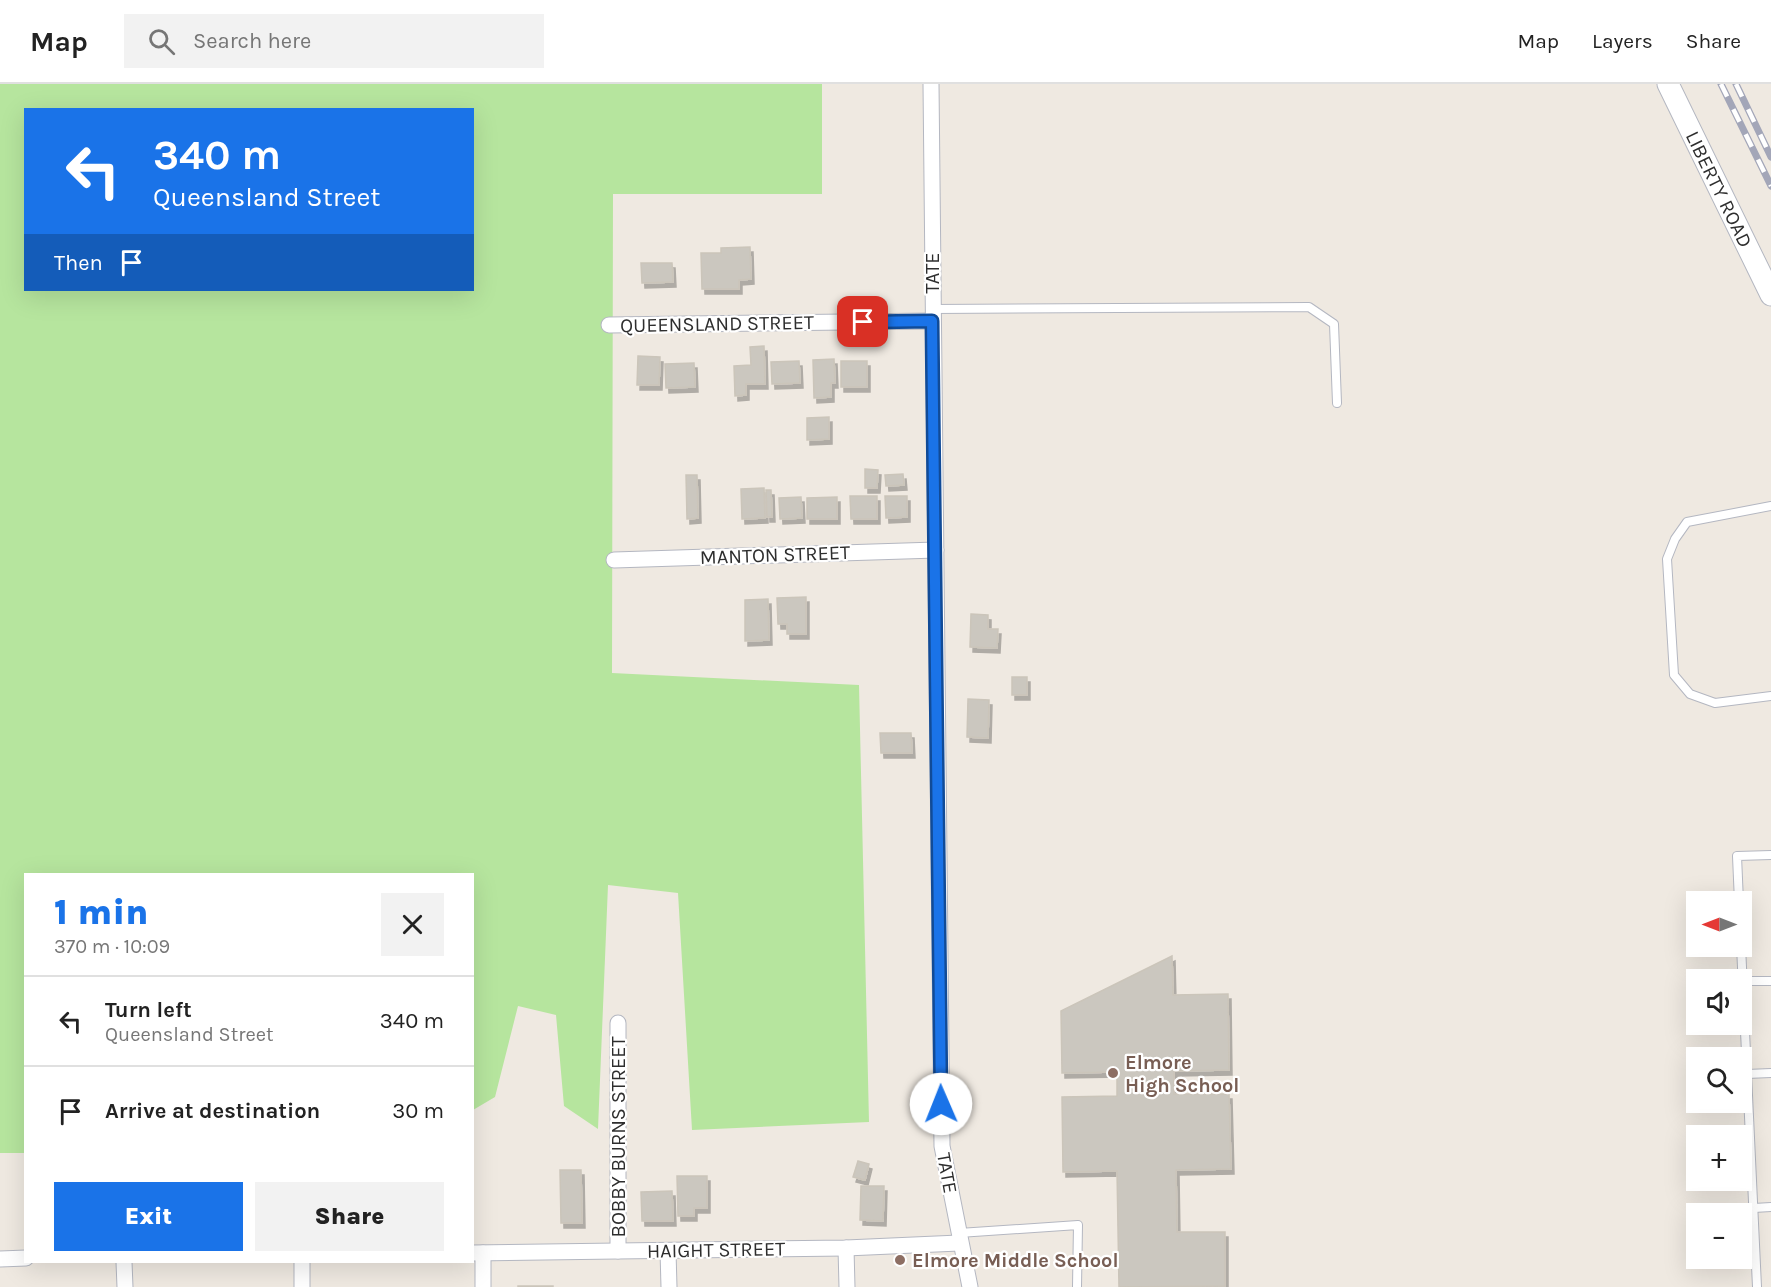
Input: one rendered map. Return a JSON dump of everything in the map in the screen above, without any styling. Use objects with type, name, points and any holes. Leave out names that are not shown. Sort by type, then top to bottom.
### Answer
[{"type":"main road","name":"LIBERTY ROAD","points":[[1668,84],[1771,295]]},
{"type":"street","name":"TATE","points":[[931,84],[942,1146],[958,1238],[969,1277],[969,1287]]},
{"type":"street","name":"QUEENSLAND STREET","points":[[609,325],[932,315]]},
{"type":"street","name":"MANTON STREET","points":[[614,560],[936,550]]},
{"type":"street","name":"BOBBY BURNS STREET","points":[[618,1023],[618,1251]]},
{"type":"street","name":"HAIGHT STREET","points":[[478,1253],[846,1248],[958,1238]]},
{"type":"street","points":[[846,1248],[847,1287]]},
{"type":"street","points":[[668,1251],[669,1287]]},
{"type":"street","points":[[478,1253],[483,1287]]},
{"type":"street","points":[[0,1259],[24,1258]]},
{"type":"street","points":[[124,1263],[125,1287]]},
{"type":"street","points":[[302,1263],[302,1287]]},
{"type":"lane","points":[[932,315],[1309,307],[1334,324],[1337,403]]},
{"type":"lane","points":[[1771,506],[1688,522],[1675,539],[1667,559],[1674,675],[1689,694],[1715,703],[1771,696]]},
{"type":"lane","points":[[1739,891],[1737,856],[1771,855]]},
{"type":"lane","points":[[1752,981],[1771,981]]},
{"type":"lane","points":[[1752,1074],[1771,1073]]},
{"type":"lane","points":[[1750,1113],[1757,1287]]},
{"type":"lane","points":[[1754,1208],[1771,1207]]},
{"type":"lane","points":[[958,1238],[1078,1225],[1077,1287]]},
{"type":"green space","points":[[0,84],[822,84],[822,194],[613,194],[612,673],[859,685],[869,1122],[692,1130],[678,893],[608,885],[598,1129],[564,1106],[556,1015],[518,1006],[495,1097],[474,1109],[474,873],[24,873],[24,1153],[0,1153]]},
{"type":"building","points":[[750,247],[751,279],[739,280],[739,289],[702,289],[701,253],[721,253],[721,248]]},
{"type":"building","points":[[641,263],[672,263],[673,282],[642,283]]},
{"type":"building","points":[[764,346],[765,384],[746,384],[746,395],[735,396],[734,366],[751,365],[750,347]]},
{"type":"building","points":[[638,356],[660,357],[659,385],[637,385]]},
{"type":"building","points":[[834,359],[835,383],[831,383],[831,397],[814,398],[813,360]]},
{"type":"building","points":[[799,361],[800,383],[772,384],[771,362]]},
{"type":"building","points":[[841,361],[867,361],[867,387],[841,387]]},
{"type":"building","points":[[694,363],[695,387],[666,388],[665,364]]},
{"type":"building","points":[[829,417],[829,439],[807,440],[807,418]]},
{"type":"building","points":[[865,469],[878,470],[877,488],[865,488]]},
{"type":"building","points":[[903,474],[904,485],[886,486],[885,475]]},
{"type":"building","points":[[686,475],[697,475],[698,518],[687,519]]},
{"type":"building","points":[[764,488],[765,518],[742,519],[741,489]]},
{"type":"building","points":[[766,490],[771,490],[772,517],[767,517]]},
{"type":"building","points":[[850,496],[877,496],[877,519],[851,519]]},
{"type":"building","points":[[885,496],[907,496],[907,517],[886,518]]},
{"type":"building","points":[[801,497],[802,518],[780,519],[779,498]]},
{"type":"building","points":[[837,497],[837,519],[807,519],[807,498]]},
{"type":"building","points":[[806,597],[806,634],[787,634],[787,624],[778,624],[777,598]]},
{"type":"building","points":[[768,599],[769,640],[745,641],[745,600]]},
{"type":"building","points":[[971,614],[988,615],[988,629],[998,629],[997,648],[970,647]]},
{"type":"building","points":[[1012,677],[1027,677],[1027,695],[1012,695]]},
{"type":"building","points":[[968,699],[989,700],[988,738],[967,737]]},
{"type":"building","points":[[880,733],[911,733],[912,753],[881,753]]},
{"type":"building","points":[[1172,956],[1173,995],[1228,994],[1229,1070],[1174,1071],[1174,1094],[1229,1094],[1231,1169],[1176,1170],[1177,1232],[1225,1232],[1225,1286],[1119,1287],[1117,1171],[1063,1172],[1062,1097],[1117,1096],[1117,1072],[1062,1073],[1061,1011]]},
{"type":"building","points":[[858,1161],[869,1164],[865,1180],[853,1177]]},
{"type":"building","points":[[560,1170],[581,1170],[582,1223],[561,1223]]},
{"type":"building","points":[[677,1176],[707,1176],[707,1208],[694,1208],[694,1216],[678,1216]]},
{"type":"building","points":[[861,1186],[884,1186],[883,1221],[860,1220]]},
{"type":"building","points":[[672,1191],[673,1221],[642,1221],[641,1192]]},
{"type":"building","points":[[553,1286],[553,1287],[518,1287]]},
{"type":"railway","points":[[1721,84],[1771,186]]},
{"type":"railway","points":[[1736,84],[1771,157]]},
{"type":"place","name":"Elmore High School","points":[[1113,1073]]},
{"type":"place","name":"Elmore Middle School","points":[[900,1260]]},
{"type":"route","points":[[863,322],[932,321],[941,1104]]}]
